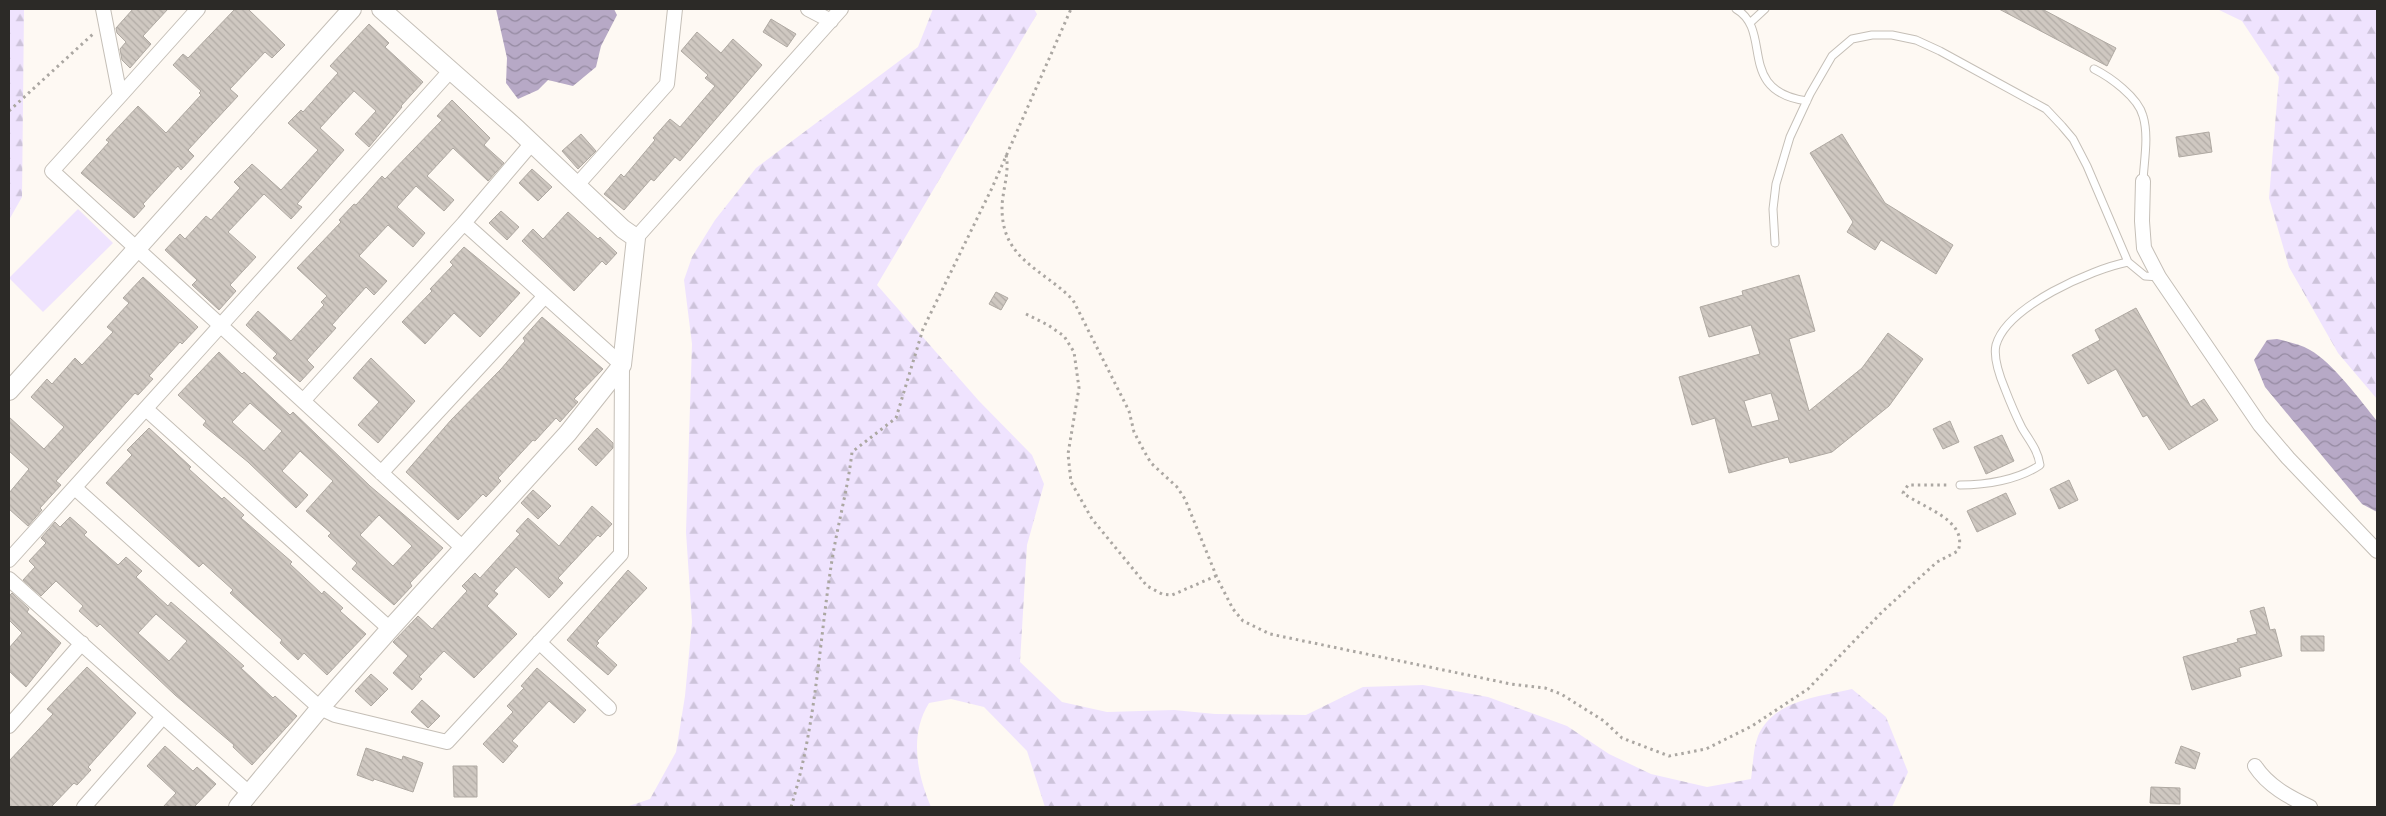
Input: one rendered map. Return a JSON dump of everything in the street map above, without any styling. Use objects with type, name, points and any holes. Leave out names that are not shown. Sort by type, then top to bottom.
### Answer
[{"type":"street","points":[[198,9],[52,171],[463,548]]},
{"type":"street","points":[[9,391],[352,9]]},
{"type":"street","points":[[381,9],[636,238]]},
{"type":"street","points":[[577,185],[667,84],[675,9]]},
{"type":"street","points":[[808,9],[831,21]]},
{"type":"street","points":[[75,488],[320,708],[335,715],[447,742],[621,554],[622,365],[636,238],[841,9]]},
{"type":"street","points":[[104,16],[120,96]]},
{"type":"street","points":[[9,560],[451,70]]},
{"type":"street","points":[[303,401],[464,223],[532,143]]},
{"type":"street","points":[[2143,181],[2142,222],[2144,248],[2159,277],[2260,426],[2377,551]]},
{"type":"street","points":[[464,223],[622,365]]},
{"type":"street","points":[[381,473],[545,296]]},
{"type":"street","points":[[238,807],[320,708],[568,433],[622,365]]},
{"type":"street","points":[[146,409],[390,629]]},
{"type":"street","points":[[9,579],[162,718],[250,794]]},
{"type":"street","points":[[539,642],[609,708]]},
{"type":"street","points":[[9,726],[82,644]]},
{"type":"street","points":[[84,807],[162,718]]},
{"type":"street","points":[[2255,766],[2269,782],[2288,797],[2310,807]]},
{"type":"lane","points":[[1736,9],[1754,27],[1758,63],[1771,84],[1782,94],[1807,101]]},
{"type":"lane","points":[[1751,22],[1765,9]]},
{"type":"lane","points":[[1775,242],[1773,209],[1776,184],[1790,137],[1832,56],[1852,39],[1872,35],[1892,35],[1916,40],[1940,51],[2046,109],[2073,139],[2087,166],[2128,262],[2145,276],[2159,277]]},
{"type":"lane","points":[[2094,69],[2108,76],[2121,87],[2143,114],[2145,132],[2143,181]]},
{"type":"lane","points":[[1960,486],[1982,485],[2029,473],[2040,465],[2039,457],[2022,428],[2005,388],[1996,359],[1996,345],[2004,329],[2048,293],[2106,266],[2128,262]]},
{"type":"path","points":[[791,807],[799,781],[816,692],[832,559],[849,481],[852,452],[896,418],[924,329],[1006,155],[1071,9]]},
{"type":"path","points":[[9,111],[104,16]]},
{"type":"path","points":[[1006,155],[1008,162],[1002,199],[1004,234],[1015,253],[1063,289],[1082,312],[1129,411],[1134,432],[1152,463],[1177,487],[1185,499],[1225,596],[1243,621],[1270,634],[1511,684],[1545,688],[1561,694],[1604,721],[1622,738],[1669,756],[1685,754],[1706,749],[1752,726],[1808,690],[1896,600],[1937,562],[1958,551],[1961,542],[1958,531],[1953,524],[1904,493],[1908,486],[1960,486]]},
{"type":"path","points":[[1026,314],[1048,325],[1064,336],[1074,352],[1079,388],[1068,454],[1070,482],[1092,519],[1147,586],[1162,594],[1172,595],[1216,576]]},
{"type":"green space","points":[[9,9],[24,9],[22,197],[9,220]]},
{"type":"green space","points":[[933,9],[1034,9],[1037,14],[877,285],[979,401],[1032,455],[1044,484],[1027,545],[1020,662],[1062,702],[1107,712],[1174,710],[1215,714],[1306,715],[1363,687],[1423,685],[1488,697],[1567,726],[1609,754],[1651,774],[1707,787],[1751,779],[1756,741],[1765,724],[1774,715],[1798,702],[1852,689],[1886,717],[1908,772],[1892,807],[1045,807],[1027,751],[984,707],[951,699],[929,703],[919,728],[917,755],[922,781],[931,807],[626,807],[650,799],[676,752],[685,696],[692,622],[686,532],[692,344],[684,280],[692,257],[715,220],[756,168],[918,47]]},
{"type":"green space","points":[[2217,9],[2377,9],[2377,399],[2338,353],[2289,267],[2269,198],[2279,77],[2242,21]]},
{"type":"green space","points":[[78,209],[113,243],[43,312],[9,278]]},
{"type":"water","points":[[496,9],[614,9],[617,15],[601,46],[596,67],[573,86],[548,80],[538,90],[518,99],[506,83],[507,58]]},
{"type":"water","points":[[2277,339],[2302,346],[2328,363],[2377,421],[2377,512],[2362,504],[2265,387],[2254,360],[2267,340]]},
{"type":"building","points":[[133,9],[168,9],[143,36],[151,44],[130,68],[122,60],[120,49],[126,42],[117,33],[116,28]]},
{"type":"building","points":[[235,9],[248,9],[285,45],[272,58],[265,52],[230,89],[238,96],[188,150],[194,156],[181,170],[178,166],[143,204],[145,206],[134,218],[81,173],[109,142],[106,140],[138,106],[166,133],[201,95],[199,93],[201,91],[173,65],[183,54],[188,58]]},
{"type":"building","points":[[1999,9],[2042,9],[2116,48],[2107,66]]},
{"type":"building","points":[[771,19],[796,34],[787,47],[763,32]]},
{"type":"building","points":[[369,24],[389,43],[385,47],[423,82],[401,106],[369,147],[355,134],[376,111],[354,91],[320,128],[344,150],[297,204],[302,207],[291,219],[264,194],[228,232],[256,257],[230,285],[236,291],[219,310],[192,285],[197,280],[165,250],[180,234],[185,239],[206,216],[211,220],[240,188],[234,182],[252,164],[281,190],[318,150],[288,123],[301,110],[303,112],[338,73],[330,66]]},
{"type":"building","points":[[697,32],[721,53],[733,39],[762,65],[680,161],[675,157],[654,181],[651,179],[624,210],[604,194],[621,174],[624,177],[655,140],[653,138],[670,119],[680,127],[715,86],[705,78],[708,75],[681,51]]},
{"type":"building","points":[[452,100],[490,138],[484,145],[504,163],[488,181],[453,148],[427,176],[454,200],[444,211],[416,186],[397,207],[425,233],[413,247],[388,225],[359,256],[387,281],[374,295],[366,287],[332,325],[336,328],[307,360],[314,367],[300,382],[273,358],[277,354],[246,325],[258,311],[291,341],[324,305],[321,302],[327,296],[297,268],[341,222],[339,220],[354,204],[356,205],[382,176],[385,179],[442,120],[437,116]]},
{"type":"building","points":[[2209,132],[2212,152],[2179,157],[2176,137]]},
{"type":"building","points":[[581,134],[596,151],[578,169],[562,151]]},
{"type":"building","points":[[1842,134],[1885,203],[1953,245],[1936,274],[1881,240],[1875,250],[1847,232],[1853,222],[1810,153]]},
{"type":"building","points":[[532,169],[552,187],[538,201],[519,183]]},
{"type":"building","points":[[501,211],[519,227],[507,240],[489,223]]},
{"type":"building","points":[[568,212],[617,253],[606,265],[602,261],[574,291],[522,241],[533,229],[543,239]]},
{"type":"building","points":[[464,247],[520,293],[480,337],[454,313],[425,344],[402,322],[432,291],[430,289],[453,265],[450,262]]},
{"type":"building","points":[[1799,275],[1815,331],[1789,339],[1809,411],[1862,368],[1888,333],[1923,359],[1889,406],[1832,452],[1790,463],[1788,457],[1729,473],[1715,418],[1692,425],[1679,377],[1760,354],[1751,325],[1709,337],[1700,307],[1743,295],[1742,291]],"holes":[[[1771,393],[1779,420],[1752,427],[1744,401]]]},
{"type":"building","points":[[143,277],[198,327],[182,344],[180,342],[149,376],[153,379],[138,395],[135,393],[56,481],[61,485],[40,508],[42,510],[28,526],[9,509],[9,493],[29,469],[9,451],[9,417],[44,449],[64,427],[31,397],[47,379],[52,384],[75,358],[82,365],[113,332],[107,327],[129,303],[123,298]]},
{"type":"building","points":[[996,292],[1008,298],[1001,310],[989,304]]},
{"type":"building","points":[[2136,308],[2191,407],[2204,399],[2218,420],[2169,450],[2147,415],[2143,417],[2116,369],[2088,384],[2072,355],[2100,340],[2095,330]]},
{"type":"building","points":[[542,317],[603,369],[574,399],[578,402],[560,422],[556,418],[535,441],[533,440],[498,478],[501,481],[486,497],[483,494],[458,520],[406,472],[451,420],[501,369],[525,341],[523,338]]},
{"type":"building","points":[[219,352],[242,374],[244,372],[290,415],[293,412],[370,486],[443,548],[410,583],[412,586],[394,605],[352,569],[357,563],[328,536],[331,533],[306,511],[333,481],[300,451],[282,471],[308,495],[296,508],[248,462],[203,425],[206,421],[178,395]],"holes":[[[250,403],[282,431],[264,451],[232,422]],[[379,515],[412,546],[393,566],[360,535]]]},
{"type":"building","points":[[371,358],[415,401],[378,443],[358,425],[379,402],[353,378]]},
{"type":"building","points":[[1950,421],[1959,442],[1943,449],[1933,429]]},
{"type":"building","points":[[149,428],[191,467],[189,469],[222,499],[224,497],[244,515],[241,518],[292,562],[290,564],[322,594],[324,591],[343,608],[340,611],[366,634],[327,675],[304,653],[298,660],[280,643],[282,640],[230,593],[233,590],[203,563],[199,567],[106,483],[132,455],[127,450]]},
{"type":"building","points":[[597,428],[613,443],[613,448],[596,466],[578,449]]},
{"type":"building","points":[[2002,435],[2014,461],[1986,474],[1974,447]]},
{"type":"building","points":[[2069,480],[2078,500],[2059,509],[2050,489]]},
{"type":"building","points":[[533,490],[551,506],[538,519],[521,503]]},
{"type":"building","points":[[2006,493],[2016,514],[1977,532],[1967,511]]},
{"type":"building","points":[[592,506],[612,524],[600,537],[598,535],[558,578],[563,583],[549,598],[516,567],[494,591],[498,594],[487,606],[517,634],[474,678],[444,651],[419,677],[422,679],[412,690],[393,673],[408,656],[393,642],[418,616],[432,629],[467,591],[462,586],[475,573],[480,578],[520,534],[516,531],[528,518],[559,546]]},
{"type":"building","points":[[70,517],[87,532],[84,535],[118,565],[126,557],[142,571],[136,577],[168,606],[171,602],[200,627],[244,666],[241,668],[273,698],[275,696],[297,716],[252,765],[233,747],[234,745],[175,695],[100,624],[97,627],[79,611],[83,606],[56,581],[41,596],[23,580],[35,567],[29,561],[46,543],[41,538],[55,522],[60,527]],"holes":[[[156,614],[187,641],[169,661],[138,633]]]},
{"type":"building","points":[[628,570],[647,588],[597,641],[599,643],[596,646],[617,665],[608,675],[567,640]]},
{"type":"building","points":[[12,593],[29,609],[27,612],[61,643],[26,687],[9,671],[9,648],[22,633],[9,620],[9,596]]},
{"type":"building","points":[[2264,607],[2270,630],[2275,629],[2282,656],[2239,668],[2241,676],[2192,690],[2183,657],[2238,642],[2237,639],[2257,634],[2250,611]]},
{"type":"building","points":[[2301,636],[2324,636],[2324,651],[2301,651]]},
{"type":"building","points":[[87,667],[136,713],[88,767],[91,770],[77,785],[74,783],[51,807],[9,807],[9,761],[53,714],[47,709]]},
{"type":"building","points":[[537,668],[586,710],[574,723],[549,701],[512,741],[518,746],[503,763],[483,744],[513,712],[507,706],[524,688],[521,686]]},
{"type":"building","points":[[371,674],[388,689],[371,706],[355,691]]},
{"type":"building","points":[[422,700],[440,716],[428,728],[411,712]]},
{"type":"building","points":[[165,746],[193,771],[197,767],[216,784],[194,807],[163,807],[176,793],[147,766]]},
{"type":"building","points":[[2181,746],[2200,753],[2195,769],[2175,763]]},
{"type":"building","points":[[366,748],[402,760],[403,756],[423,763],[413,792],[357,775]]},
{"type":"building","points":[[453,766],[477,766],[477,797],[454,797]]},
{"type":"building","points":[[2151,787],[2180,788],[2180,804],[2150,803]]}]
